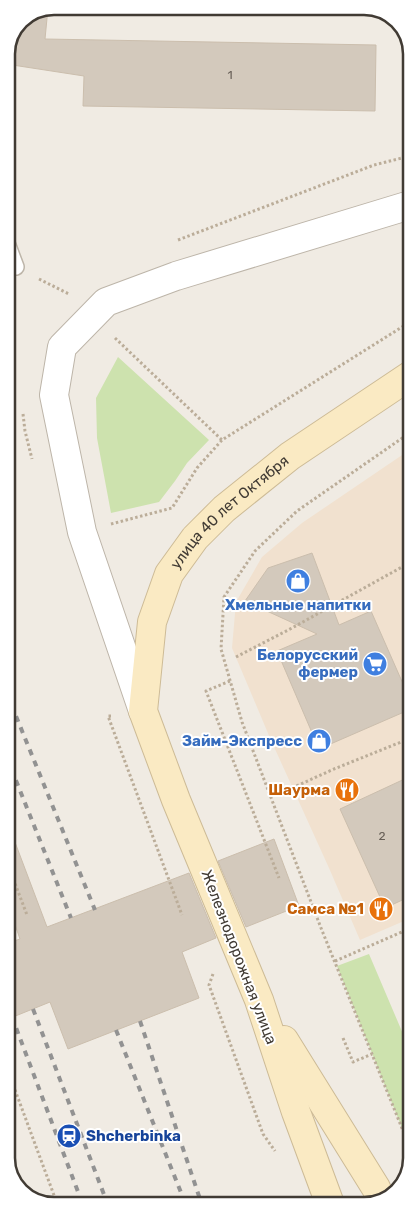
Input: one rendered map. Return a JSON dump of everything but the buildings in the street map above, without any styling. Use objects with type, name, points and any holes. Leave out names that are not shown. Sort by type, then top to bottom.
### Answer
[{"type":"main road","name":"улица 40 лет Октября","points":[[143,711],[152,622],[168,574],[195,538],[224,509],[290,456],[403,380]]},
{"type":"main road","name":"Железнодорожная улица","points":[[143,711],[176,800],[258,1000],[327,1197]]},
{"type":"main road","points":[[258,1000],[379,1194]]},
{"type":"street","points":[[143,711],[82,532],[54,395],[62,347],[106,302],[176,276],[403,207]]},
{"type":"path","points":[[16,267],[72,296],[222,440]]},
{"type":"path","points":[[82,532],[172,508],[197,468],[222,440],[403,327]]},
{"type":"path","points":[[403,437],[296,511],[256,551],[224,597],[221,649],[242,722],[321,928],[403,1132]]},
{"type":"path","points":[[236,657],[403,566]]},
{"type":"path","points":[[230,681],[206,691],[279,878]]},
{"type":"path","points":[[292,788],[403,741]]},
{"type":"path","points":[[122,754],[182,915]]},
{"type":"path","points":[[15,883],[27,915]]},
{"type":"path","points":[[335,961],[403,931]]},
{"type":"path","points":[[216,967],[209,985],[263,1134]]},
{"type":"path","points":[[344,1038],[353,1062],[372,1054]]},
{"type":"path","points":[[15,1090],[55,1197]]},
{"type":"shaded area","points":[[403,454],[403,921],[360,940],[232,648],[236,602],[262,557],[302,523]]},
{"type":"green space","points":[[118,357],[209,440],[187,463],[159,502],[111,513],[97,438],[96,398]]},
{"type":"green space","points":[[369,954],[403,1034],[403,1131],[337,966]]},
{"type":"railway","points":[[15,714],[95,910]]},
{"type":"railway","points":[[15,778],[71,918]]},
{"type":"railway","points":[[33,1009],[105,1197]]},
{"type":"railway","points":[[140,1021],[199,1197]]},
{"type":"railway","points":[[15,1025],[80,1197]]},
{"type":"railway","points":[[116,1030],[183,1197]]},
{"type":"place","name":"Хмельные напитки","points":[[298,581]]},
{"type":"place","name":"Белорусский фермер","points":[[375,664]]},
{"type":"place","name":"Займ-Экспресс","points":[[319,741]]},
{"type":"place","name":"Шаурма","points":[[347,790]]},
{"type":"place","name":"Самса №1","points":[[381,909]]},
{"type":"place","name":"Shcherbinka","points":[[69,1136]]}]
